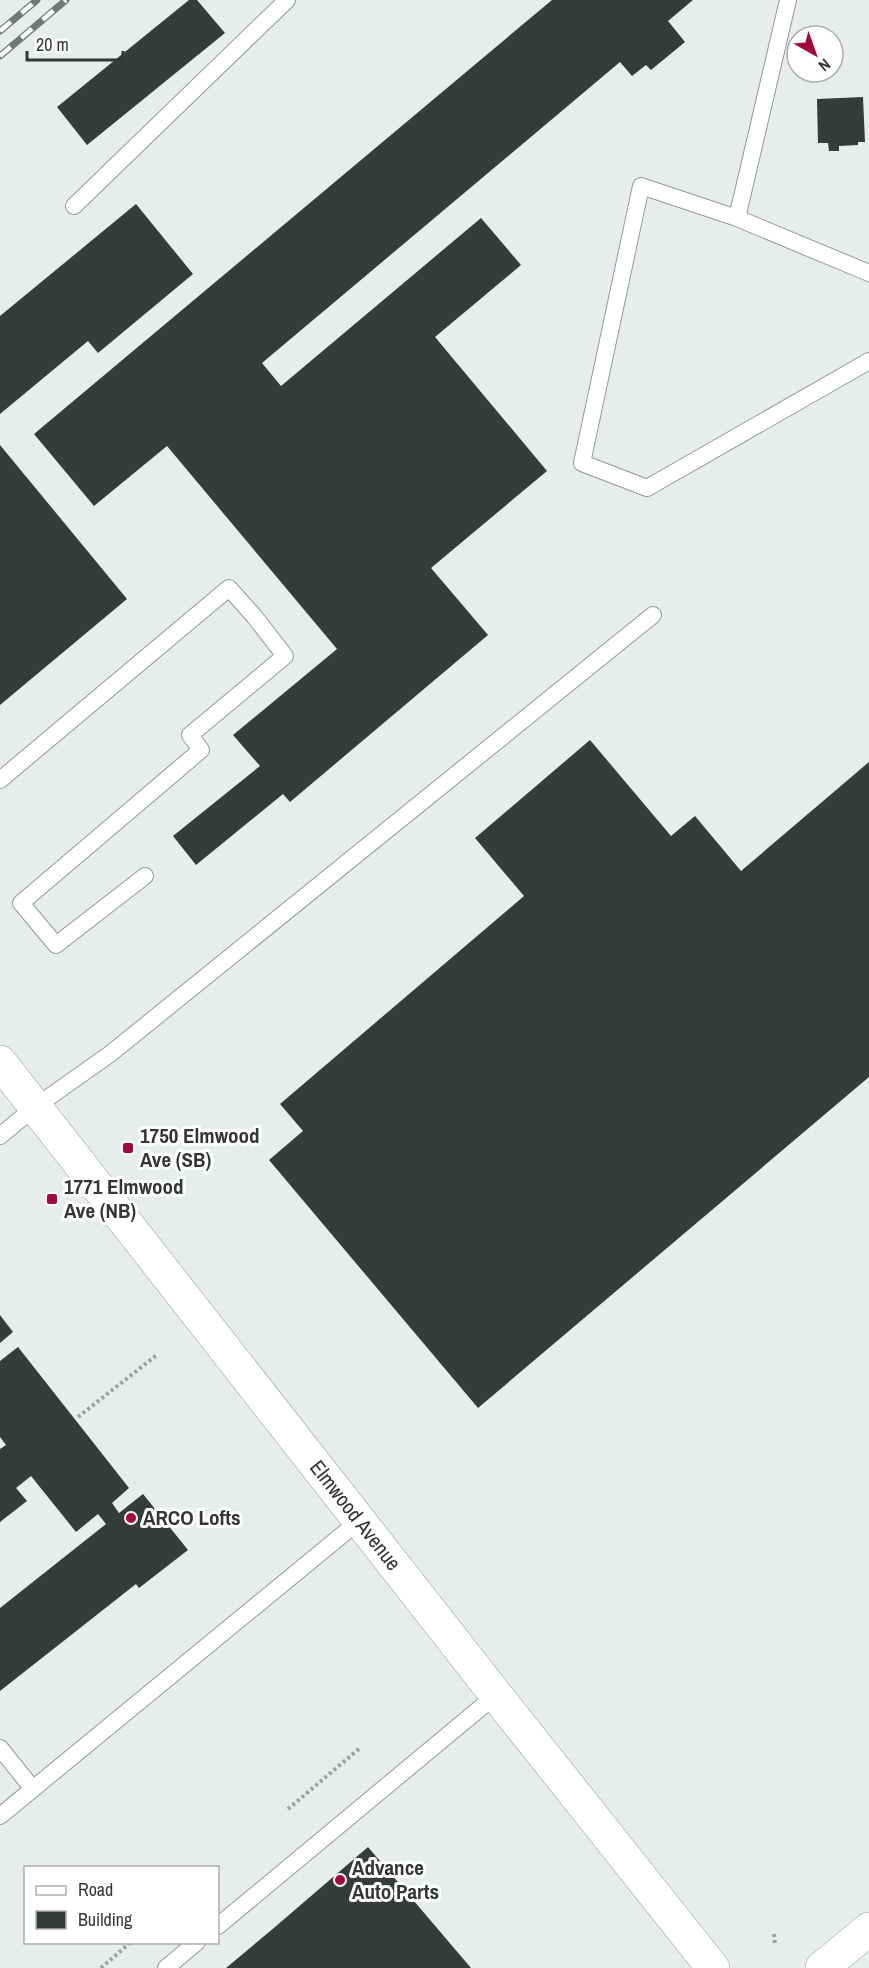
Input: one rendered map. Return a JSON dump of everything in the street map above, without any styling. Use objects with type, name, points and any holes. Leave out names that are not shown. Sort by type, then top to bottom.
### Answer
[{"type":"street","name":"Elmwood Avenue","points":[[0,1062],[713,1968]]},
{"type":"street","points":[[822,1968],[869,1929]]},
{"type":"lane","points":[[74,206],[287,0]]},
{"type":"lane","points":[[737,218],[788,0]]},
{"type":"lane","points":[[869,273],[737,218],[641,186],[582,464],[647,488],[869,361]]},
{"type":"lane","points":[[0,780],[229,588],[285,656],[190,735],[201,750],[21,903],[56,945],[145,876]]},
{"type":"lane","points":[[0,1136],[35,1107],[110,1054],[653,615]]},
{"type":"lane","points":[[0,1816],[359,1521]]},
{"type":"lane","points":[[219,1925],[496,1695]]},
{"type":"lane","points":[[0,1748],[33,1789]]},
{"type":"lane","points":[[166,1968],[195,1944]]},
{"type":"path","points":[[78,1417],[158,1353]]},
{"type":"path","points":[[288,1809],[360,1748]]},
{"type":"path","points":[[774,1934],[776,1945]]},
{"type":"path","points":[[101,1968],[129,1944]]},
{"type":"building","points":[[189,0],[197,0],[225,33],[87,145],[57,107]]},
{"type":"building","points":[[552,0],[693,0],[668,21],[685,42],[651,70],[646,65],[632,76],[620,62],[262,363],[281,386],[481,218],[521,265],[435,337],[547,471],[431,568],[488,635],[290,802],[283,794],[196,865],[173,836],[260,766],[233,735],[337,649],[167,446],[94,506],[34,434]]},
{"type":"building","points":[[863,97],[865,142],[858,142],[858,145],[839,146],[839,151],[829,151],[828,143],[818,143],[817,99]]},
{"type":"building","points":[[136,204],[193,274],[98,353],[88,341],[0,414],[0,316]]},
{"type":"building","points":[[0,445],[127,599],[0,705]]},
{"type":"building","points":[[590,740],[671,836],[695,816],[741,871],[869,762],[869,1077],[478,1408],[269,1160],[303,1131],[280,1104],[524,896],[475,838]]},
{"type":"building","points":[[0,1315],[13,1332],[0,1343]]},
{"type":"building","name":"ARCO Lofts","points":[[18,1347],[129,1488],[112,1503],[119,1513],[143,1494],[188,1550],[139,1588],[136,1584],[0,1691],[0,1608],[106,1524],[98,1514],[76,1532],[31,1476],[16,1488],[27,1501],[0,1522],[0,1449],[6,1445],[0,1437],[0,1361]]},
{"type":"building","points":[[368,1847],[471,1968],[226,1968],[275,1927]]},
{"type":"railway","points":[[0,31],[37,0]]},
{"type":"railway","points":[[0,56],[66,0]]},
{"type":"place","name":"1750 Elmwood Ave (SB)","points":[[128,1148]]},
{"type":"place","name":"1771 Elmwood Ave (NB)","points":[[52,1199]]},
{"type":"place","name":"ARCO Lofts","points":[[131,1518]]},
{"type":"place","name":"Advance Auto Parts","points":[[340,1880]]}]
